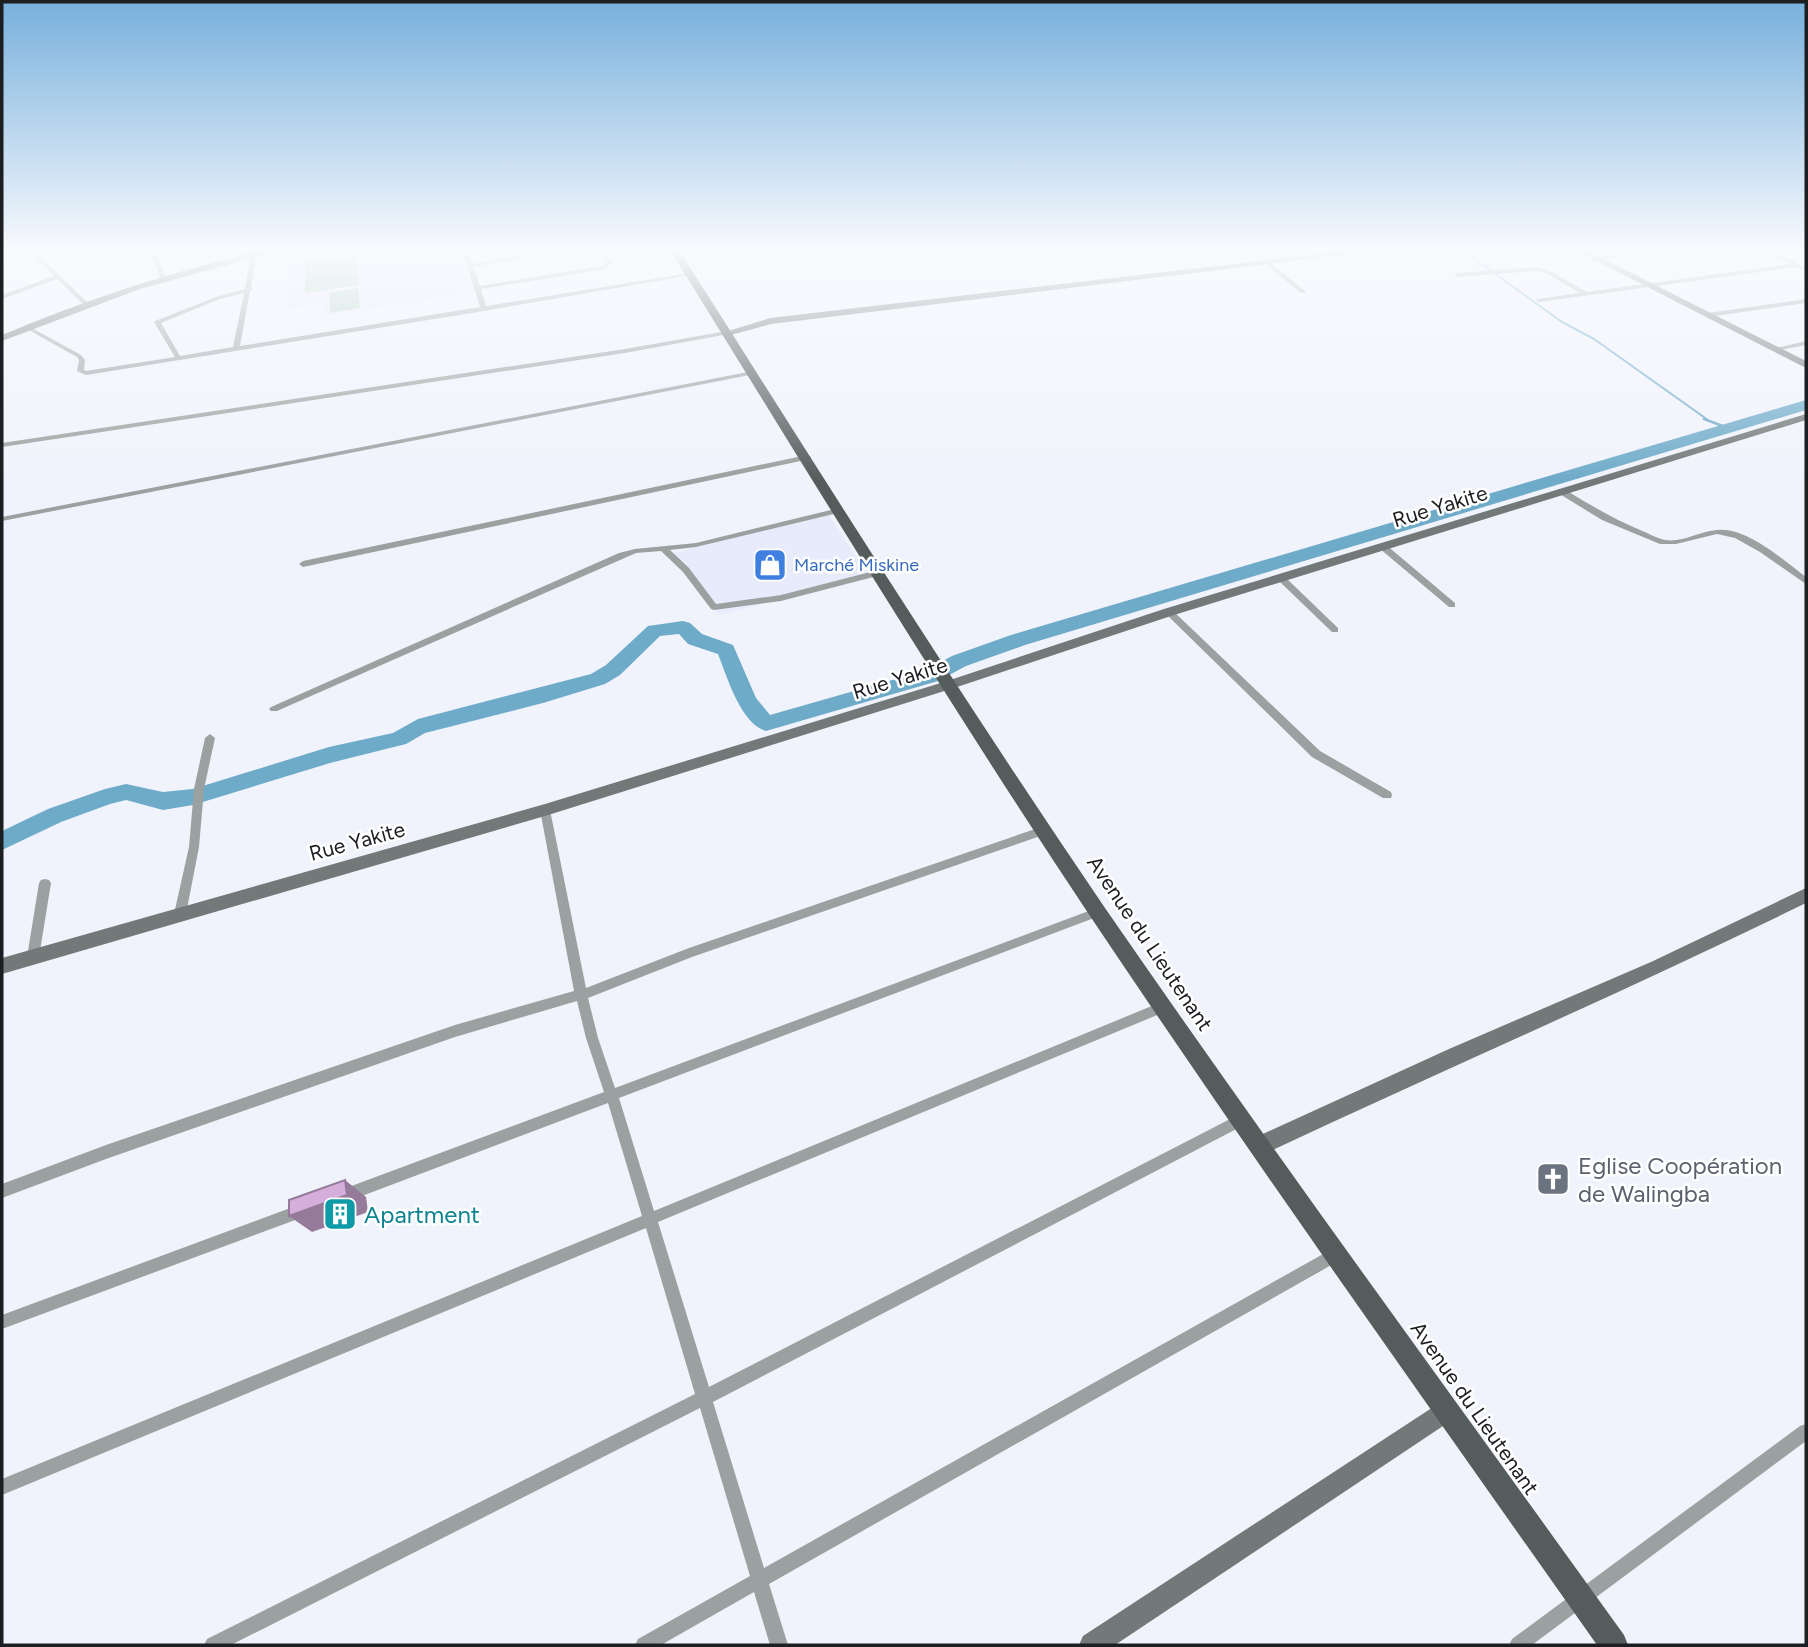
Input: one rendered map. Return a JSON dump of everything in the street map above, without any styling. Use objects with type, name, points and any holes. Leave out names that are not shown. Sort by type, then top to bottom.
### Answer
[{"type":"main road","points":[[3,336],[31,327]]},
{"type":"main road","name":"Avenue du Lieutenant","points":[[723,327],[944,677],[1098,912],[1259,1146],[1614,1645]]},
{"type":"main road","points":[[727,333],[749,327]]},
{"type":"main road","points":[[1731,327],[1806,365]]},
{"type":"main road","name":"Rue Yakite","points":[[2,966],[545,810],[944,677],[1282,579],[1806,417]]},
{"type":"main road","points":[[1259,1146],[1657,967],[1806,895]]},
{"type":"main road","points":[[1091,1645],[1447,1410]]},
{"type":"street","points":[[160,327],[178,357]]},
{"type":"street","points":[[236,349],[241,327]]},
{"type":"street","points":[[28,328],[79,356],[82,359],[81,373],[377,327]]},
{"type":"street","points":[[2,445],[599,355],[727,333]]},
{"type":"street","points":[[1775,349],[1806,343]]},
{"type":"street","points":[[2,519],[753,373]]},
{"type":"street","points":[[303,564],[807,457]]},
{"type":"street","points":[[1561,491],[1605,518],[1663,542],[1672,543],[1722,532],[1732,534],[1806,581]]},
{"type":"street","points":[[274,709],[622,555],[696,545],[839,510]]},
{"type":"street","points":[[1382,547],[1452,605]]},
{"type":"street","points":[[664,549],[686,570],[714,607],[781,598],[878,573]]},
{"type":"street","points":[[1282,579],[1335,630]]},
{"type":"street","points":[[1169,612],[1316,754],[1387,795]]},
{"type":"street","points":[[180,914],[210,738]]},
{"type":"street","points":[[545,810],[601,1068],[779,1645]]},
{"type":"street","points":[[2,1191],[106,1152],[455,1031],[583,994],[689,953],[1045,830]]},
{"type":"street","points":[[33,957],[45,883]]},
{"type":"street","points":[[2,1322],[612,1097],[1098,912]]},
{"type":"street","points":[[2,1487],[1163,1007]]},
{"type":"street","points":[[213,1645],[704,1398],[1241,1120]]},
{"type":"street","points":[[645,1645],[1337,1254]]},
{"type":"street","points":[[1518,1645],[1806,1432]]},
{"type":"shaded area","name":"Marché Miskine","points":[[829,515],[869,576],[719,615],[669,554]]},
{"type":"building","points":[[345,1180],[347,1195],[289,1216],[289,1200]]},
{"type":"waterway","points":[[1571,327],[1594,339],[1708,420]]},
{"type":"waterway","points":[[2,841],[56,815],[73,811],[105,797],[126,792],[163,801],[193,797],[329,755],[399,739],[418,727],[543,696],[598,679],[613,670],[655,630],[683,627],[695,639],[726,650],[747,701],[766,724],[931,676],[959,661],[1018,640],[1806,405]]},
{"type":"waterway","points":[[1704,419],[1728,428]]},
{"type":"place","name":"Marché Miskine","points":[[770,565]]},
{"type":"place","name":"Eglise Coopération de Walingba","points":[[1553,1179]]},
{"type":"place","name":"Apartment","points":[[340,1214]]}]
